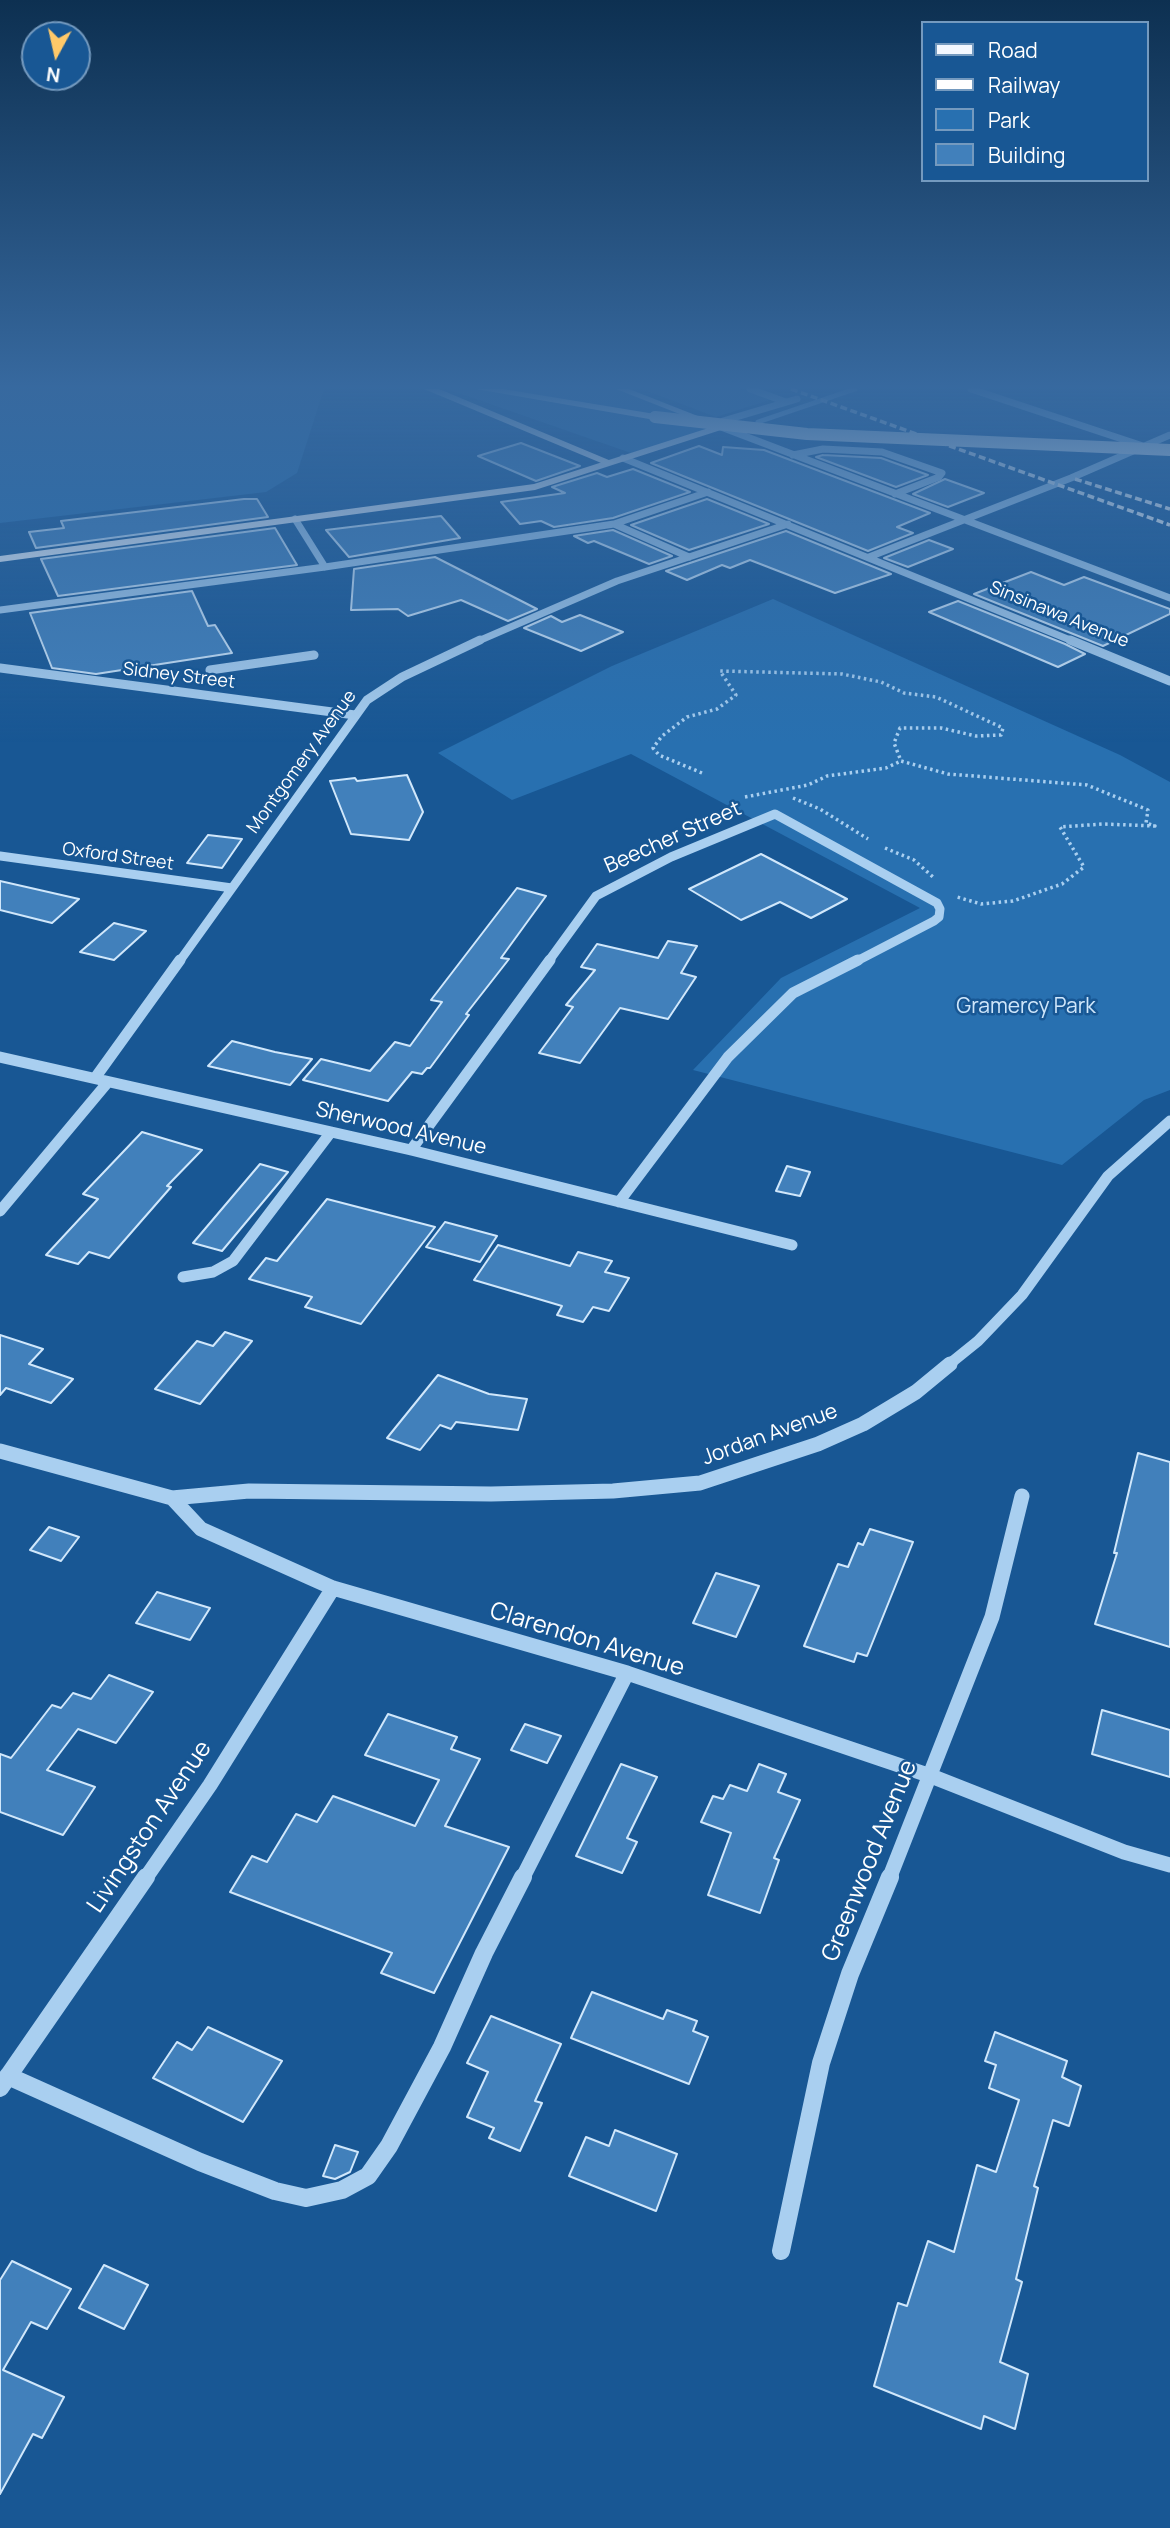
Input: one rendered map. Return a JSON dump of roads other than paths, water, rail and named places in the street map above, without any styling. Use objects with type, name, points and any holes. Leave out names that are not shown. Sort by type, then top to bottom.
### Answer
[{"type":"main road","points":[[0,559],[385,507]]},
{"type":"street","points":[[0,610],[325,567],[614,524],[664,507]]},
{"type":"street","name":"Sinsinawa Avenue","points":[[745,507],[1170,681]]},
{"type":"street","points":[[930,507],[1170,598]]},
{"type":"street","points":[[869,557],[994,507]]},
{"type":"street","points":[[295,519],[325,567]]},
{"type":"street","points":[[614,524],[689,557]]},
{"type":"street","name":"Montgomery Avenue","points":[[94,1078],[355,715],[382,689],[434,661],[564,603],[788,524]]},
{"type":"street","points":[[210,670],[314,655]]},
{"type":"street","name":"Sidney Street","points":[[0,668],[355,715]]},
{"type":"street","points":[[1156,674],[1170,668]]},
{"type":"street","name":"Beecher Street","points":[[411,1150],[596,896],[634,875],[775,814],[936,904],[940,909],[939,916],[920,930],[793,993],[728,1057],[619,1202]]},
{"type":"street","name":"Oxford Street","points":[[0,856],[232,888]]},
{"type":"street","name":"Sherwood Avenue","points":[[0,1057],[411,1150],[792,1245]]},
{"type":"street","points":[[0,1211],[108,1082]]},
{"type":"street","name":"Jordan Avenue","points":[[172,1499],[249,1491],[491,1494],[613,1491],[700,1483],[818,1444],[863,1424],[916,1392],[978,1341],[1022,1295],[1108,1176],[1170,1121]]},
{"type":"street","points":[[183,1278],[214,1272],[233,1261],[331,1132]]},
{"type":"street","points":[[0,1451],[172,1499]]},
{"type":"street","name":"Greenwood Avenue","points":[[781,2251],[825,2050],[850,1974],[992,1617],[1022,1496]]},
{"type":"street","name":"Clarendon Avenue","points":[[172,1499],[201,1529],[333,1588],[627,1673],[931,1776],[1124,1852],[1170,1865]]},
{"type":"street","name":"Livingston Avenue","points":[[4,2082],[210,1785],[333,1588]]},
{"type":"street","points":[[4,2082],[275,2192],[306,2198],[342,2190],[368,2176],[389,2146],[442,2047],[484,1953],[627,1673]]},
{"type":"railway","points":[[1120,507],[1170,525]]},
{"type":"railway","points":[[1164,507],[1170,509]]},
{"type":"park label","name":"Gramercy Park","points":[[1026,1007]]}]
